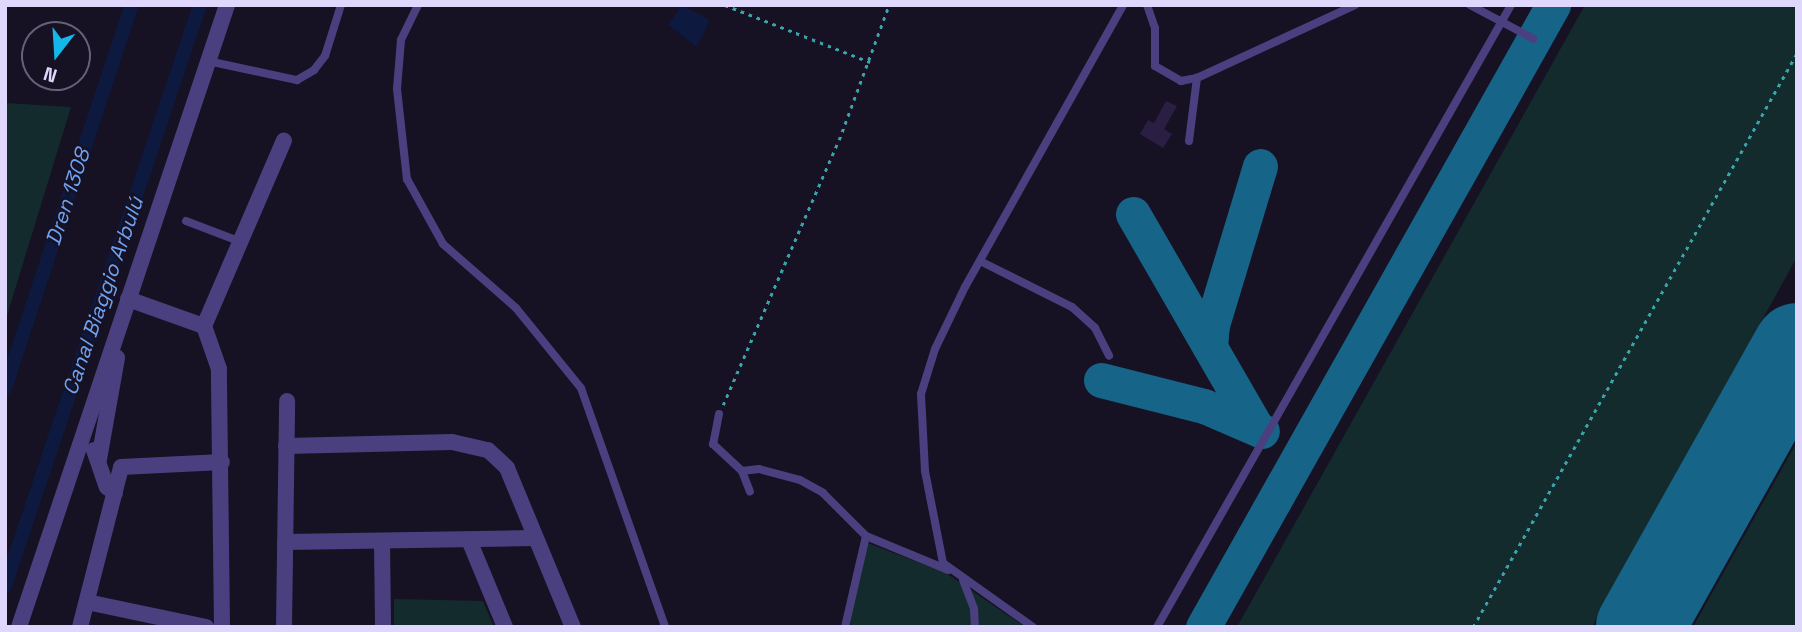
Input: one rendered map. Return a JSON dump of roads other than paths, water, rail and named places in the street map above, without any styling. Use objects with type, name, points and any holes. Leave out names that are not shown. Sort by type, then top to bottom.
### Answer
[{"type":"street","points":[[19,627],[227,5]]},
{"type":"street","points":[[222,627],[219,369],[204,326],[284,140]]},
{"type":"street","points":[[128,299],[204,326]]},
{"type":"street","points":[[99,459],[123,316]]},
{"type":"street","points":[[284,627],[287,401]]},
{"type":"street","points":[[83,433],[99,459],[107,487],[115,493]]},
{"type":"street","points":[[286,446],[452,442],[488,450],[507,468],[573,627]]},
{"type":"street","points":[[80,627],[121,467],[222,462]]},
{"type":"street","points":[[285,542],[534,538]]},
{"type":"street","points":[[468,540],[505,627]]},
{"type":"street","points":[[382,542],[383,627]]},
{"type":"street","points":[[87,602],[206,627]]},
{"type":"lane","points":[[208,61],[273,79],[297,80],[314,71],[325,56],[341,5]]},
{"type":"lane","points":[[418,5],[401,40],[397,89],[407,179],[443,244],[516,308],[581,388],[665,627]]},
{"type":"lane","points":[[951,571],[937,550],[919,411],[935,349],[980,261],[1123,5]]},
{"type":"lane","points":[[1147,5],[1155,28],[1155,66],[1181,81],[1197,78],[1355,5]]},
{"type":"lane","points":[[1470,5],[1534,39]]},
{"type":"lane","points":[[1157,627],[1511,5]]},
{"type":"lane","points":[[1189,141],[1197,78]]},
{"type":"lane","points":[[186,221],[241,242]]},
{"type":"lane","points":[[980,261],[1072,307],[1095,328],[1109,356]]},
{"type":"lane","points":[[719,414],[713,444],[741,471],[750,492]]},
{"type":"lane","points":[[741,471],[759,469],[800,480],[823,493],[866,536],[951,571],[1033,627]]},
{"type":"lane","points":[[845,627],[866,536]]},
{"type":"lane","points":[[963,580],[974,609],[975,627]]},
{"type":"water","points":[[682,5],[710,20],[697,47],[668,25]]},
{"type":"waterway","name":"Dren 1308","points":[[5,388],[132,5]]},
{"type":"waterway","name":"Canal Biaggio Arbulú","points":[[5,586],[200,5]]}]
